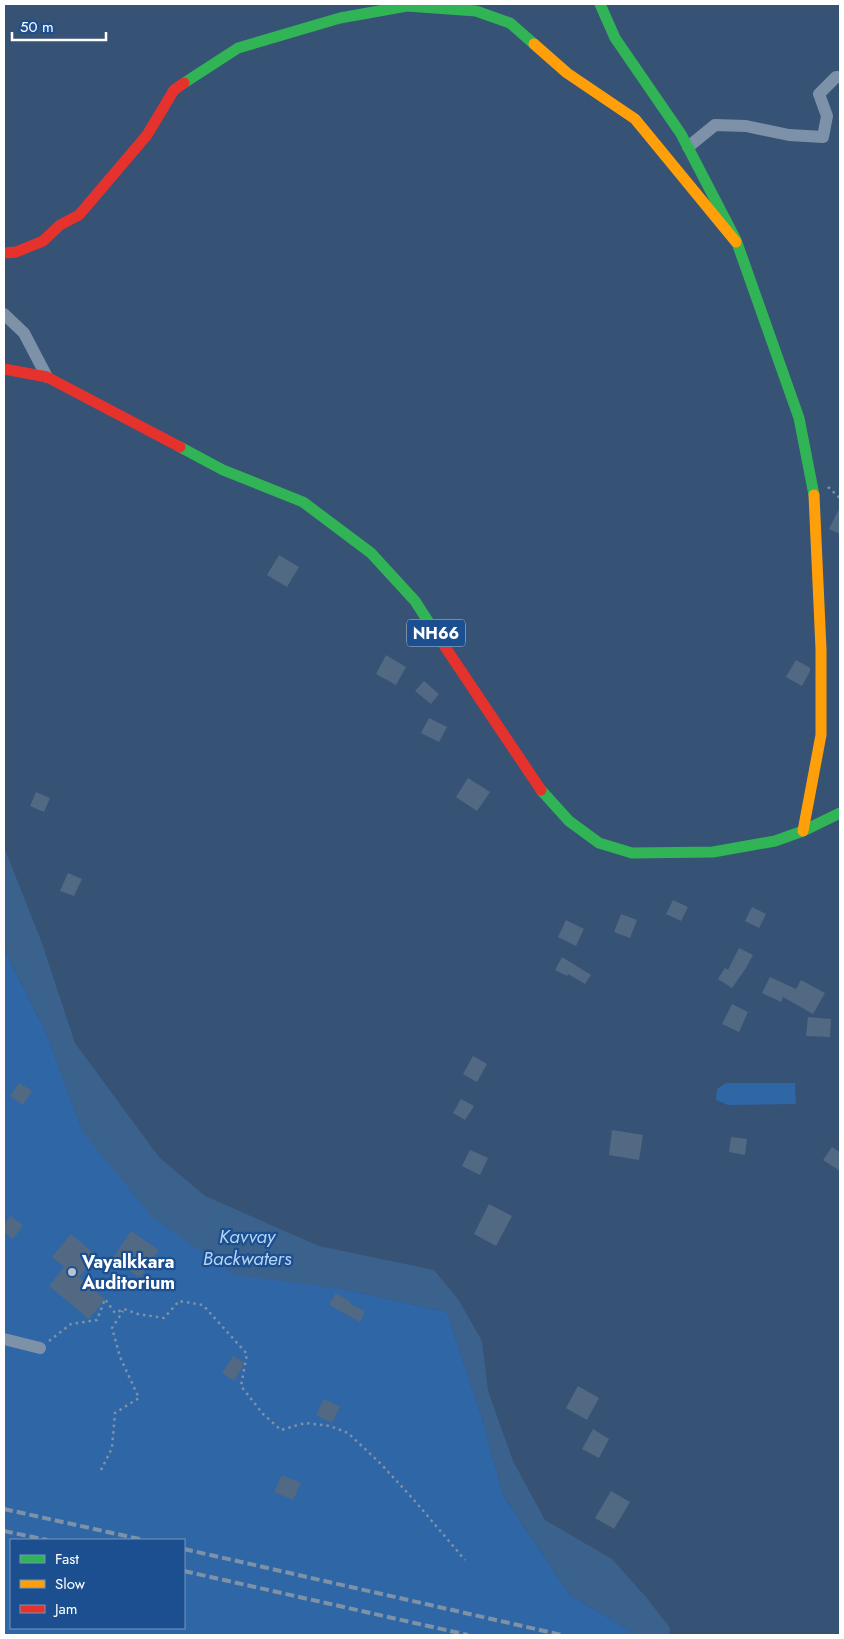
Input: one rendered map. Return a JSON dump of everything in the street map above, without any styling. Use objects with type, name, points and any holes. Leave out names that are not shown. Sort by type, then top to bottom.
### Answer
[{"type":"main road","points":[[600,4],[615,38],[681,134],[736,242],[799,418],[816,502],[821,649],[821,735],[803,831]]},
{"type":"main road","points":[[4,253],[16,252],[44,241],[60,225],[79,214],[147,135],[174,90],[238,48],[340,18],[407,6],[476,11],[510,23],[567,73],[635,119],[736,242]]},
{"type":"main road","name":"NH66","points":[[4,369],[47,377],[223,470],[303,502],[371,553],[415,601],[536,785],[569,821],[599,843],[632,852],[713,852],[775,841],[803,831],[840,813]]},
{"type":"street","points":[[688,147],[714,126],[746,126],[789,135],[823,137],[827,116],[819,94],[836,77],[840,77]]},
{"type":"street","points":[[4,314],[24,333],[47,377]]},
{"type":"street","points":[[4,1339],[40,1348]]},
{"type":"path","points":[[40,1348],[71,1324],[96,1320],[105,1299],[115,1313],[124,1309],[138,1314],[164,1318],[179,1300],[203,1305],[247,1354],[241,1386],[263,1414],[281,1430],[305,1423],[330,1426],[348,1433],[381,1464],[465,1560]]},
{"type":"path","points":[[101,1470],[112,1448],[115,1413],[140,1398],[120,1357],[112,1328],[124,1309]]},
{"type":"shaded area","points":[[4,949],[46,1032],[83,1132],[343,1289],[447,1312],[482,1418],[503,1495],[570,1595],[629,1630],[628,1635],[4,1635]]},
{"type":"shaded area","points":[[726,1083],[795,1083],[796,1104],[728,1105],[716,1100],[717,1089]]},
{"type":"water","name":"Kavvay Backwaters","points":[[4,847],[42,943],[75,1043],[159,1157],[205,1196],[319,1246],[434,1270],[458,1299],[482,1341],[488,1391],[513,1461],[545,1520],[612,1559],[646,1597],[670,1628],[669,1635],[628,1635],[629,1630],[570,1595],[503,1495],[482,1418],[447,1312],[343,1289],[235,1275],[152,1217],[83,1132],[46,1032],[4,949]]},
{"type":"building","points":[[840,507],[840,534],[829,529]]},
{"type":"building","points":[[279,555],[299,567],[287,587],[267,575]]},
{"type":"building","points":[[386,655],[406,667],[396,685],[376,674]]},
{"type":"building","points":[[796,660],[810,668],[802,686],[786,677]]},
{"type":"building","points":[[424,681],[439,694],[431,704],[415,691]]},
{"type":"building","points":[[429,718],[447,727],[439,742],[421,733]]},
{"type":"building","points":[[468,778],[490,792],[477,811],[456,797]]},
{"type":"building","points":[[36,792],[50,798],[44,812],[30,806]]},
{"type":"building","points":[[68,873],[82,879],[74,896],[60,891]]},
{"type":"building","points":[[673,900],[688,907],[681,921],[666,914]]},
{"type":"building","points":[[752,907],[766,914],[759,928],[745,921]]},
{"type":"building","points":[[621,914],[637,920],[630,938],[614,932]]},
{"type":"building","points":[[566,920],[584,929],[576,946],[558,937]]},
{"type":"building","points":[[739,948],[753,955],[732,988],[718,979],[725,968],[728,970]]},
{"type":"building","points":[[562,957],[591,975],[585,984],[568,974],[567,976],[555,970]]},
{"type":"building","points":[[770,977],[796,989],[801,980],[825,993],[813,1014],[783,997],[781,1002],[762,993]]},
{"type":"building","points":[[732,1004],[748,1012],[739,1032],[722,1024]]},
{"type":"building","points":[[808,1017],[831,1019],[830,1037],[806,1036]]},
{"type":"building","points":[[473,1056],[487,1064],[477,1082],[463,1074]]},
{"type":"building","points":[[19,1083],[32,1091],[23,1105],[10,1096]]},
{"type":"building","points":[[461,1099],[474,1106],[465,1120],[453,1113]]},
{"type":"building","points":[[612,1130],[643,1135],[639,1160],[609,1155]]},
{"type":"building","points":[[731,1137],[747,1139],[745,1155],[729,1152]]},
{"type":"building","points":[[832,1147],[840,1152],[840,1171],[823,1160]]},
{"type":"building","points":[[470,1150],[488,1158],[480,1175],[462,1166]]},
{"type":"building","points":[[489,1204],[512,1216],[496,1246],[474,1234]]},
{"type":"building","points":[[10,1216],[23,1225],[13,1239],[4,1232],[4,1225]]},
{"type":"building","points":[[131,1231],[159,1250],[140,1278],[112,1259]]},
{"type":"building","name":"Vayalkkara Auditorium","points":[[71,1234],[97,1256],[79,1277],[105,1299],[89,1319],[49,1286],[64,1267],[52,1257]]},
{"type":"building","points":[[336,1293],[351,1302],[350,1304],[365,1311],[360,1322],[329,1305]]},
{"type":"building","points":[[233,1356],[245,1363],[234,1381],[222,1373]]},
{"type":"building","points":[[578,1386],[599,1398],[587,1420],[566,1408]]},
{"type":"building","points":[[324,1399],[340,1407],[332,1423],[316,1415]]},
{"type":"building","points":[[593,1429],[609,1439],[599,1458],[582,1449]]},
{"type":"building","points":[[282,1475],[301,1483],[293,1500],[274,1492]]},
{"type":"building","points":[[611,1491],[630,1502],[614,1529],[595,1518]]},
{"type":"railway","points":[[4,1509],[139,1539]]},
{"type":"railway","points":[[4,1531],[42,1539]]},
{"type":"railway","points":[[185,1549],[562,1635]]},
{"type":"railway","points":[[185,1571],[468,1635]]},
{"type":"traffic: fast","points":[[600,4],[615,38],[681,134],[736,240],[799,418],[814,495]]},
{"type":"traffic: fast","points":[[184,83],[238,48],[340,18],[407,6],[476,11],[510,23],[534,44]]},
{"type":"traffic: fast","points":[[180,447],[223,470],[303,502],[371,553],[415,601],[435,632]]},
{"type":"traffic: fast","points":[[541,790],[569,821],[599,843],[632,853],[713,852],[775,841],[803,831],[840,813]]},
{"type":"traffic: slow","points":[[534,44],[567,73],[635,119],[736,242]]},
{"type":"traffic: slow","points":[[803,831],[821,735],[821,649],[814,495]]},
{"type":"traffic: jam","points":[[4,253],[16,252],[43,241],[60,225],[79,215],[147,135],[174,90],[184,83]]},
{"type":"traffic: jam","points":[[4,369],[47,377],[180,447]]},
{"type":"traffic: jam","points":[[435,632],[541,790]]},
{"type":"place","name":"Vayalkkara Auditorium","points":[[72,1272]]}]
